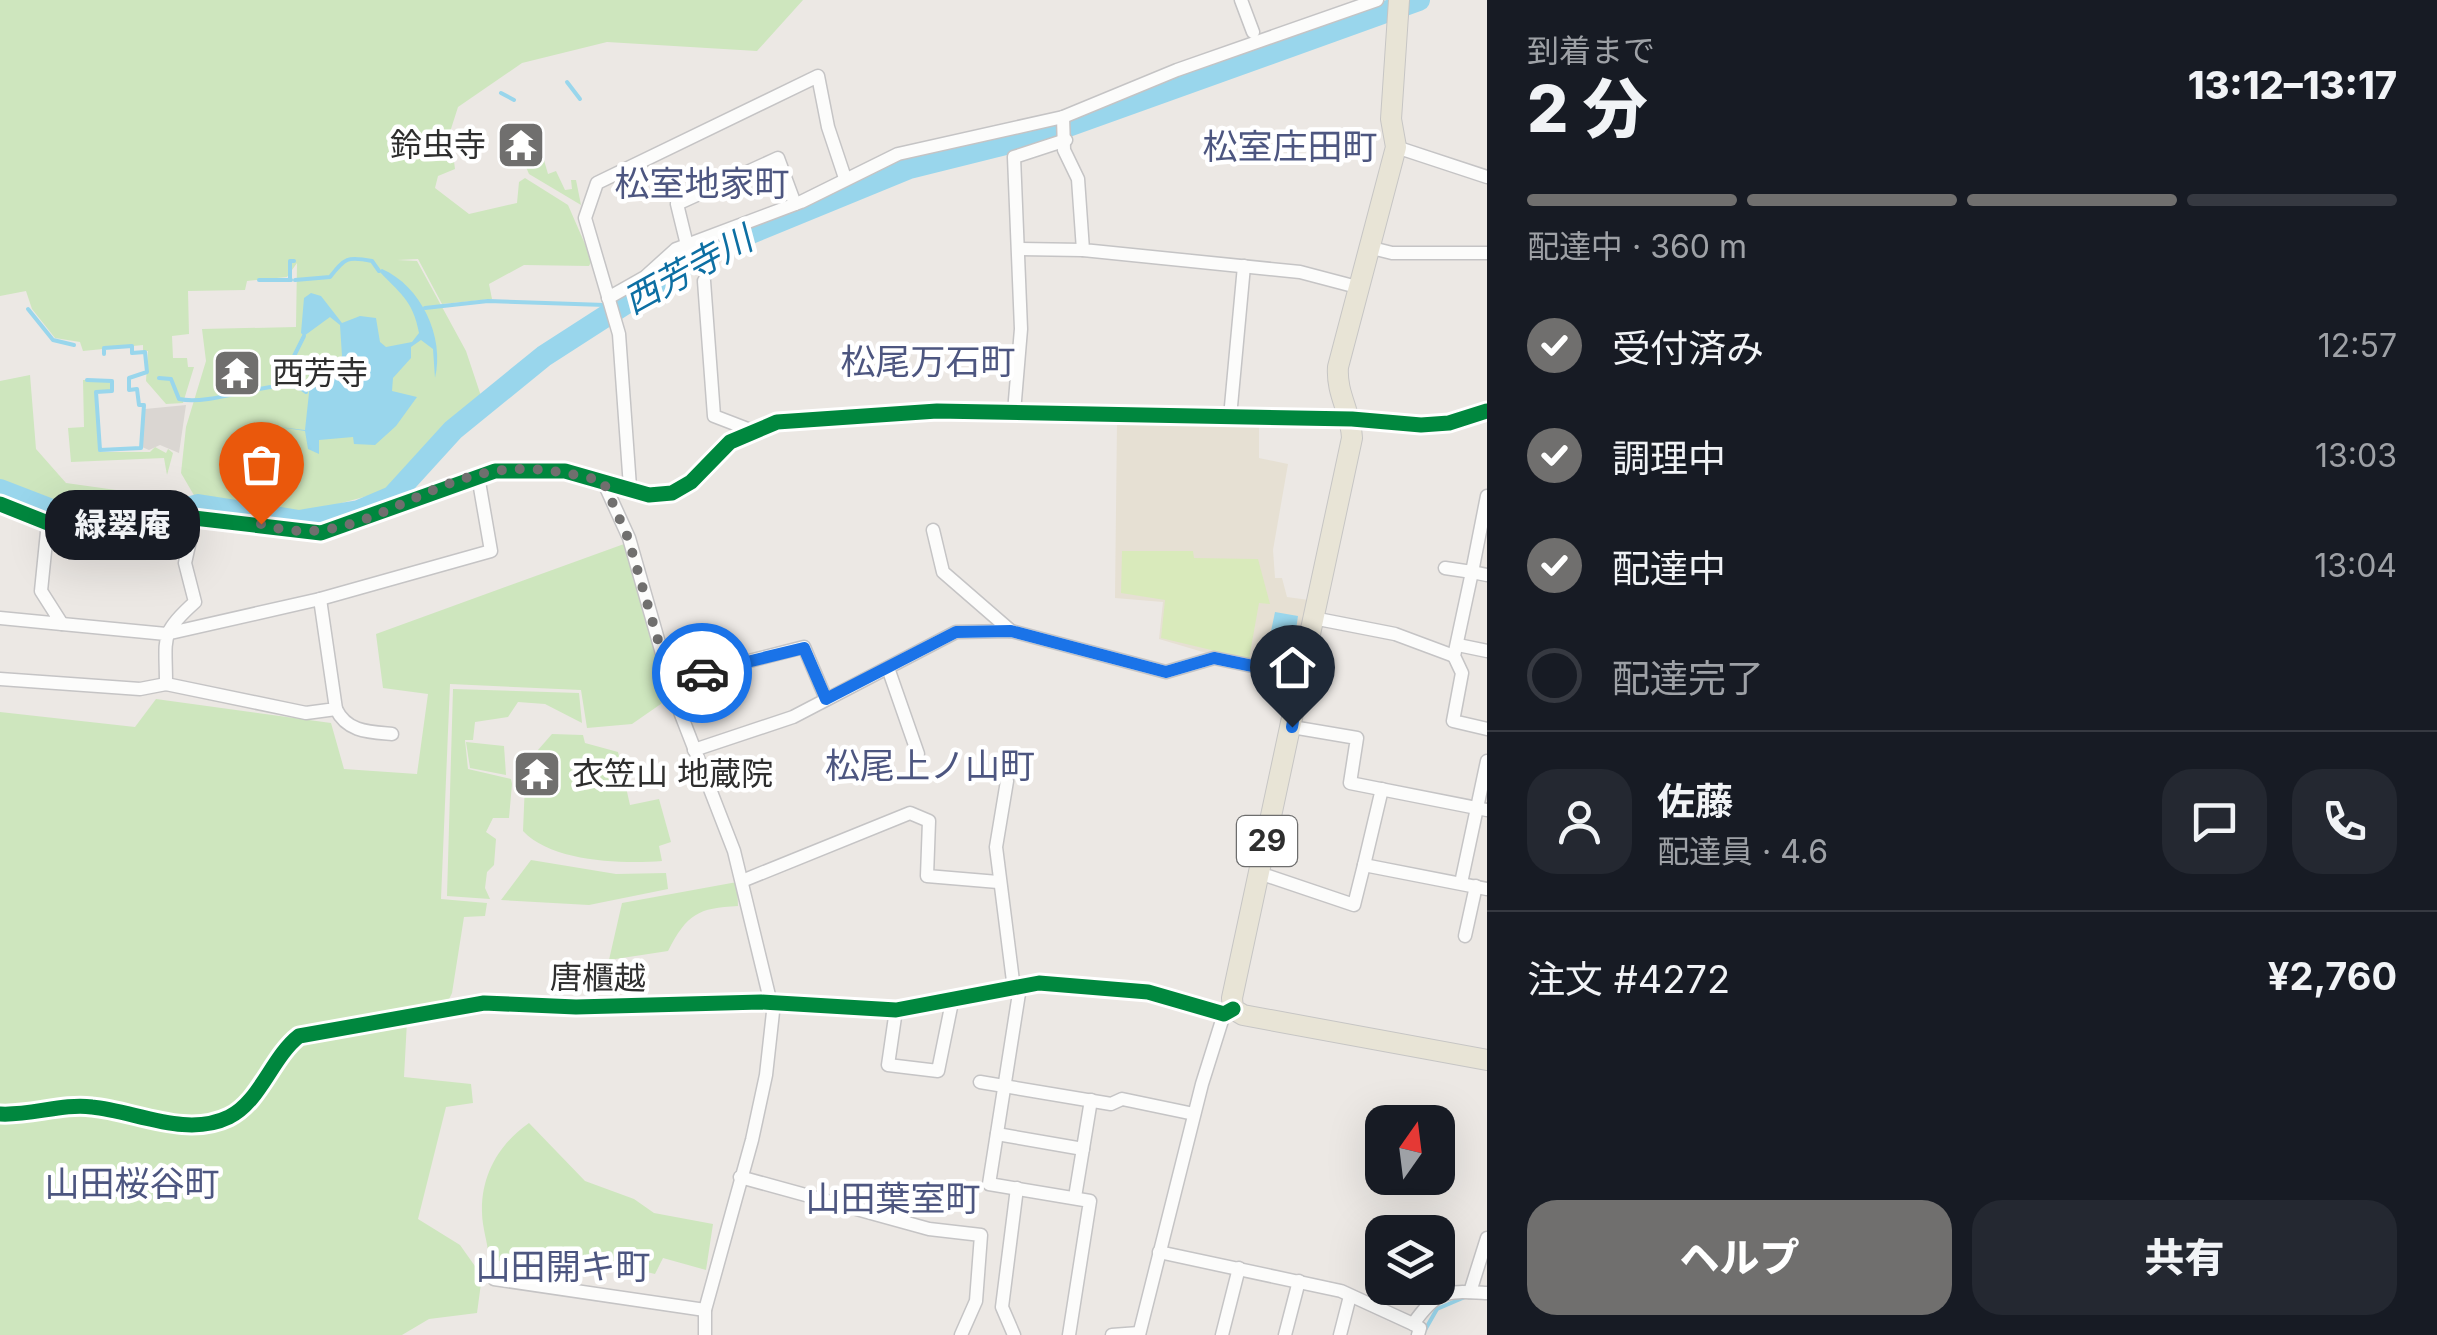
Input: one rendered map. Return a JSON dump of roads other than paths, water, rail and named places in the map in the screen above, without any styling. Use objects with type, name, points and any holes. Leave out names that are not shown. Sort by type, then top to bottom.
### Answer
[{"type":"main road","name":"29","points":[[1229,1012],[1352,438],[1352,419],[1336,386],[1357,288],[1396,147],[1391,119],[1398,6]]},
{"type":"main road","points":[[1229,1012],[1487,1060]]},
{"type":"street","points":[[1241,0],[1253,32]]},
{"type":"street","points":[[608,298],[687,245],[795,204],[898,154],[1063,117],[1176,70],[1377,0]]},
{"type":"street","points":[[630,487],[619,334],[584,218],[597,183],[818,76],[828,127],[846,178]]},
{"type":"street","points":[[1063,117],[1064,150],[1078,179],[1083,250]]},
{"type":"street","points":[[1014,412],[1021,329],[1014,156],[1066,140]]},
{"type":"street","points":[[1396,147],[1487,177]]},
{"type":"street","points":[[687,245],[677,204],[778,158],[795,204]]},
{"type":"street","points":[[1368,248],[1392,253],[1487,253]]},
{"type":"street","points":[[1020,249],[1083,250],[1300,272],[1357,288]]},
{"type":"street","points":[[1230,416],[1244,266]]},
{"type":"street","points":[[704,280],[714,416],[752,431]]},
{"type":"street","points":[[0,504],[103,538],[195,518],[322,533],[478,476],[525,470],[565,472],[649,495],[672,492],[691,482],[730,442],[777,422],[937,411],[1352,419],[1421,425],[1487,411]]},
{"type":"street","points":[[0,618],[166,634],[320,599],[491,551],[478,476]]},
{"type":"street","points":[[603,481],[628,538],[670,681],[742,881],[770,1004],[766,1075],[705,1310],[705,1335]]},
{"type":"street","points":[[1487,496],[1456,650],[1462,672],[1453,721],[1487,729]]},
{"type":"street","points":[[166,684],[168,625],[195,602],[184,563],[195,518]]},
{"type":"street","points":[[48,522],[41,591],[62,624]]},
{"type":"street","points":[[934,530],[943,572],[1011,631]]},
{"type":"street","points":[[1445,568],[1487,575]]},
{"type":"street","points":[[320,599],[336,709],[342,722],[360,731],[392,734]]},
{"type":"street","points":[[1313,618],[1456,650],[1487,650]]},
{"type":"street","points":[[694,750],[793,717],[956,632],[1011,631],[1166,672],[1214,658],[1301,676]]},
{"type":"street","points":[[670,681],[804,648],[826,699]]},
{"type":"street","points":[[888,668],[918,754]]},
{"type":"street","points":[[0,679],[140,690],[166,684],[306,713],[336,709]]},
{"type":"street","points":[[1292,727],[1357,738],[1350,783],[1482,809]]},
{"type":"street","points":[[1461,883],[1482,809],[1487,761]]},
{"type":"street","points":[[1007,781],[996,847],[998,882],[1017,988],[989,1184],[1090,1201],[1069,1335]]},
{"type":"street","points":[[1260,873],[1354,905],[1382,789]]},
{"type":"street","points":[[742,881],[910,813],[930,821],[927,876],[998,882]]},
{"type":"street","points":[[1364,864],[1482,888],[1465,936]]},
{"type":"street","name":"唐櫃越","points":[[0,1114],[88,1106],[185,1124],[216,1121],[232,1116],[249,1099],[284,1048],[299,1036],[484,1003],[576,1008],[770,1004],[896,1010],[1039,983],[1148,992],[1229,1012]]},
{"type":"street","points":[[896,1010],[888,1065],[938,1071],[952,1002]]},
{"type":"street","points":[[1112,1335],[1139,1334],[1194,1114],[1229,1012]]},
{"type":"street","points":[[980,1082],[1111,1104],[1122,1099],[1194,1114]]},
{"type":"street","points":[[1075,1197],[1091,1100]]},
{"type":"street","points":[[997,1134],[1083,1150]]},
{"type":"street","points":[[740,1178],[929,1229],[981,1235],[976,1301],[961,1335]]},
{"type":"street","points":[[1014,1335],[1002,1307],[1017,1188]]},
{"type":"street","points":[[1470,1292],[1487,1238]]},
{"type":"street","points":[[1159,1252],[1299,1281],[1350,1296],[1416,1330],[1431,1300],[1445,1292],[1487,1293]]},
{"type":"street","points":[[1222,1335],[1239,1268]]},
{"type":"street","points":[[494,1278],[705,1310]]},
{"type":"street","points":[[1285,1335],[1299,1281]]},
{"type":"street","points":[[1340,1335],[1350,1296]]},
{"type":"water","points":[[382,269],[408,287],[427,314],[436,346],[435,378],[433,349],[421,340],[411,347],[411,358],[393,378],[392,391],[417,397],[396,426],[375,445],[354,444],[353,437],[319,440],[319,454],[308,449],[305,431],[279,427],[305,430],[312,365],[333,365],[342,356],[340,325],[330,317],[304,336],[301,333],[304,298],[311,293],[321,296],[342,323],[360,316],[376,318],[380,342],[386,347],[412,342],[419,333],[413,312],[379,271]]},
{"type":"water","points":[[1275,612],[1298,616],[1291,664],[1265,660]]},
{"type":"waterway","name":"西芳寺川","points":[[0,490],[96,527],[124,526],[198,505],[299,521],[359,511],[392,497],[453,430],[544,356],[707,251],[909,168],[1046,134],[1419,0]]},
{"type":"waterway","points":[[567,82],[580,99]]},
{"type":"waterway","points":[[501,93],[514,100]]},
{"type":"waterway","points":[[526,126],[536,135]]},
{"type":"waterway","points":[[295,280],[330,277],[343,262],[352,259],[372,261],[379,271]]},
{"type":"waterway","points":[[290,280],[290,261],[294,261]]},
{"type":"waterway","points":[[259,280],[291,280]]},
{"type":"waterway","points":[[425,308],[488,301],[605,305]]},
{"type":"waterway","points":[[28,309],[53,340],[74,345]]},
{"type":"waterway","points":[[281,382],[304,336]]},
{"type":"waterway","points":[[87,380],[112,381],[112,391],[96,392],[100,450],[141,448],[144,405],[139,405],[137,389],[129,390],[129,378],[147,372],[145,352],[132,353],[132,346],[104,348],[104,354]]},
{"type":"waterway","points":[[159,378],[171,379],[179,399],[212,398],[283,386],[306,392]]},
{"type":"waterway","points":[[1425,1330],[1437,1309],[1465,1297]]},
{"type":"place","name":"鈴虫寺","points":[[521,145]]},
{"type":"place","name":"西芳寺","points":[[237,373]]},
{"type":"place","name":"緑翠庵","points":[[261,524]]},
{"type":"place","name":"衣笠山 地蔵院","points":[[537,774]]},
{"type":"district","name":"松室庄田町","points":[[1290,147]]},
{"type":"district","name":"松室地家町","points":[[702,184]]},
{"type":"district","name":"松尾万石町","points":[[928,362]]},
{"type":"district","name":"松尾上ノ山町","points":[[930,766]]},
{"type":"district","name":"山田桜谷町","points":[[132,1184]]},
{"type":"district","name":"山田葉室町","points":[[893,1199]]},
{"type":"district","name":"山田開キ町","points":[[563,1267]]}]
